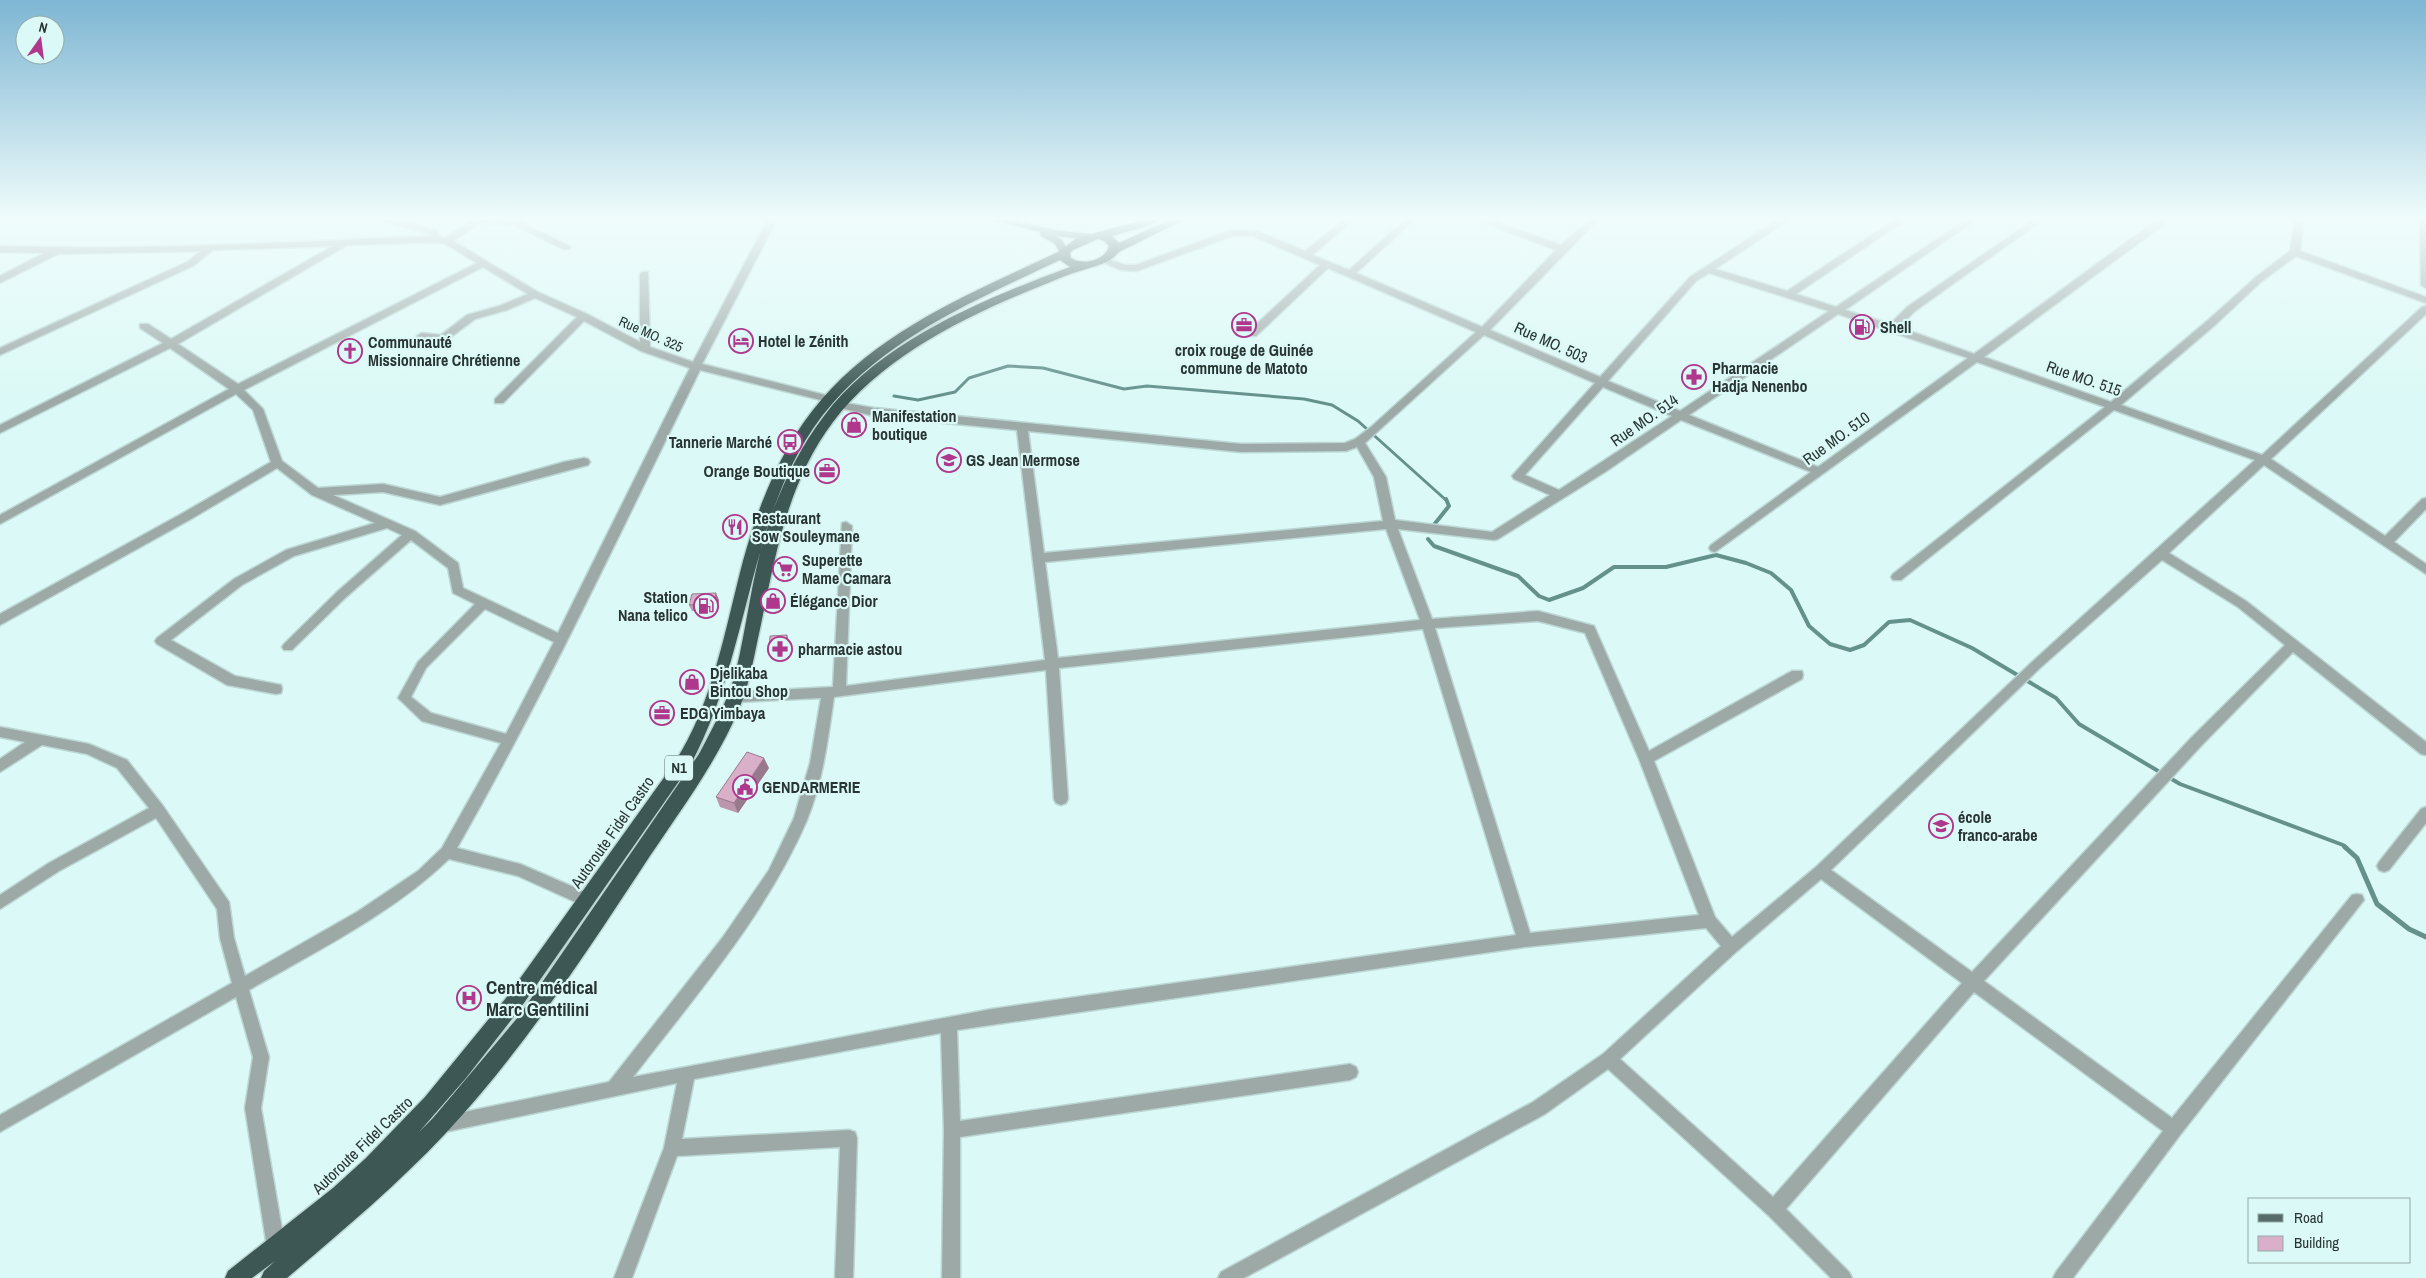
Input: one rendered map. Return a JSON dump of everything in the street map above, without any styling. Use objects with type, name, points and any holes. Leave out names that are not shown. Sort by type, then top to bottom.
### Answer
[{"type":"highway","name":"Autoroute Fidel Castro","points":[[271,1278],[378,1187],[440,1125],[526,1022],[705,759],[736,697],[773,532],[799,467],[822,429],[834,402],[858,372],[898,342],[962,304],[1012,279]]},
{"type":"highway","name":"Autoroute Fidel Castro","points":[[236,1278],[276,1247],[374,1164],[423,1113],[503,1017],[551,954],[688,755],[712,701],[721,674],[758,530],[781,471],[808,425],[834,402],[885,366],[969,312],[1051,279]]},
{"type":"street","points":[[0,352],[158,279]]},
{"type":"street","points":[[0,429],[170,344],[284,279]]},
{"type":"street","points":[[0,520],[237,389],[453,279]]},
{"type":"street","name":"Rue MO. 325","points":[[508,279],[645,349],[696,367],[874,412],[1241,448],[1346,447],[1367,436]]},
{"type":"street","points":[[645,279],[645,349]]},
{"type":"street","points":[[0,1124],[362,917],[423,875],[447,852],[510,740],[742,279]]},
{"type":"street","points":[[1252,334],[1311,279]]},
{"type":"street","name":"Rue MO. 503","points":[[1361,279],[1679,415],[1818,471]]},
{"type":"street","points":[[1525,940],[1428,624],[1390,524],[1380,477],[1367,436],[1484,330],[1533,279]]},
{"type":"street","points":[[1560,494],[1518,476],[1693,279]]},
{"type":"street","name":"Rue MO. 515","points":[[1736,279],[1892,328],[2263,459],[2426,570]]},
{"type":"street","points":[[1788,295],[1812,279]]},
{"type":"street","name":"Rue MO. 514","points":[[1039,558],[1390,524],[1494,536],[1601,469],[1885,279]]},
{"type":"street","points":[[1892,328],[1911,309],[1954,279]]},
{"type":"street","name":"Rue MO. 510","points":[[1715,548],[2084,279]]},
{"type":"street","points":[[1898,577],[2114,405],[2211,323],[2259,279]]},
{"type":"street","points":[[2368,279],[2426,300]]},
{"type":"street","points":[[422,336],[443,338],[471,317],[503,308],[536,294]]},
{"type":"street","points":[[1227,1278],[1538,1108],[1609,1059],[1731,947],[1821,871],[2013,686],[2160,554],[2426,309]]},
{"type":"street","points":[[499,401],[583,316]]},
{"type":"street","points":[[144,326],[237,389],[258,409],[277,463],[316,492],[411,534],[454,566],[457,590],[561,640]]},
{"type":"street","points":[[1022,427],[1052,664],[1061,799]]},
{"type":"street","points":[[316,492],[383,488],[440,501],[584,462]]},
{"type":"street","points":[[0,620],[178,521],[277,463]]},
{"type":"street","points":[[2386,543],[2426,502]]},
{"type":"street","points":[[276,689],[232,681],[161,641],[238,582],[290,553],[386,524]]},
{"type":"street","points":[[614,1088],[728,942],[774,874],[801,818],[817,763],[834,692],[846,526]]},
{"type":"street","points":[[288,647],[341,595],[411,534]]},
{"type":"street","points":[[2160,554],[2242,604],[2426,750]]},
{"type":"street","points":[[483,603],[422,665],[404,698],[427,717],[510,740]]},
{"type":"street","points":[[736,697],[834,692],[1052,664],[1428,624],[1538,616],[1590,630],[1646,759],[1708,921],[1731,947]]},
{"type":"street","points":[[1774,1209],[1973,982],[2165,778],[2196,742],[2292,645]]},
{"type":"street","points":[[1646,759],[1797,675]]},
{"type":"street","points":[[0,732],[88,749],[122,764],[158,810],[224,906],[227,938],[261,1058],[253,1108],[276,1247]]},
{"type":"street","points":[[0,766],[41,739]]},
{"type":"street","points":[[0,903],[54,867],[158,810]]},
{"type":"street","points":[[2384,866],[2426,813]]},
{"type":"street","points":[[447,852],[520,870],[587,900]]},
{"type":"street","points":[[1821,871],[2174,1129]]},
{"type":"street","points":[[2062,1278],[2174,1129],[2357,900]]},
{"type":"street","points":[[440,1125],[687,1072],[992,1016],[1525,940],[1708,921]]},
{"type":"street","points":[[949,1024],[952,1130],[951,1278]]},
{"type":"street","points":[[1609,1059],[1774,1209],[1842,1278]]},
{"type":"street","points":[[624,1278],[672,1148],[687,1072]]},
{"type":"street","points":[[952,1130],[1350,1072]]},
{"type":"street","points":[[672,1148],[849,1138],[844,1278]]},
{"type":"building","points":[[716,593],[714,603],[689,605],[692,594]]},
{"type":"building","points":[[787,635],[785,648],[769,650],[770,636]]},
{"type":"building","points":[[747,752],[764,758],[734,803],[716,797]]},
{"type":"waterway","points":[[894,396],[918,400],[955,392],[969,378],[1008,366],[1043,368],[1124,389],[1147,386],[1304,399],[1332,405],[1358,421],[1447,501]]},
{"type":"waterway","points":[[1433,526],[1449,506],[1447,501]]},
{"type":"waterway","points":[[1428,539],[1434,546],[1518,576],[1539,596],[1549,600],[1583,588],[1614,567],[1666,567],[1716,555],[1746,563],[1771,573],[1791,590],[1809,626],[1830,644],[1850,650],[1864,645],[1889,622],[1910,620],[1972,648],[2056,698],[2079,724],[2180,784],[2345,847]]},
{"type":"waterway","points":[[2345,847],[2357,858],[2377,904],[2409,929],[2426,937]]},
{"type":"place","name":"croix rouge de Guinée commune de Matoto","points":[[1244,325]]},
{"type":"place","name":"Shell","points":[[1862,327]]},
{"type":"place","name":"Hotel le Zénith","points":[[741,341]]},
{"type":"place","name":"Communauté Missionnaire Chrétienne","points":[[350,351]]},
{"type":"place","name":"Pharmacie Hadja Nenenbo","points":[[1694,377]]},
{"type":"place","name":"Manifestation boutique","points":[[854,425]]},
{"type":"place","name":"Tannerie Marché","points":[[790,442]]},
{"type":"place","name":"GS Jean Mermose","points":[[949,460]]},
{"type":"place","name":"Orange Boutique","points":[[827,471]]},
{"type":"place","name":"Restaurant Sow Souleymane","points":[[735,527]]},
{"type":"place","name":"Superette Mame Camara","points":[[785,569]]},
{"type":"place","name":"Élégance Dior","points":[[773,601]]},
{"type":"place","name":"Station Nana telico","points":[[706,606]]},
{"type":"place","name":"pharmacie astou","points":[[780,649]]},
{"type":"place","name":"Djelikaba Bintou Shop","points":[[692,682]]},
{"type":"place","name":"EDG Yimbaya","points":[[662,713]]},
{"type":"place","name":"GENDARMERIE","points":[[745,787]]},
{"type":"place","name":"école franco-arabe","points":[[1941,826]]},
{"type":"place","name":"Centre médical Marc Gentilini","points":[[469,998]]}]
